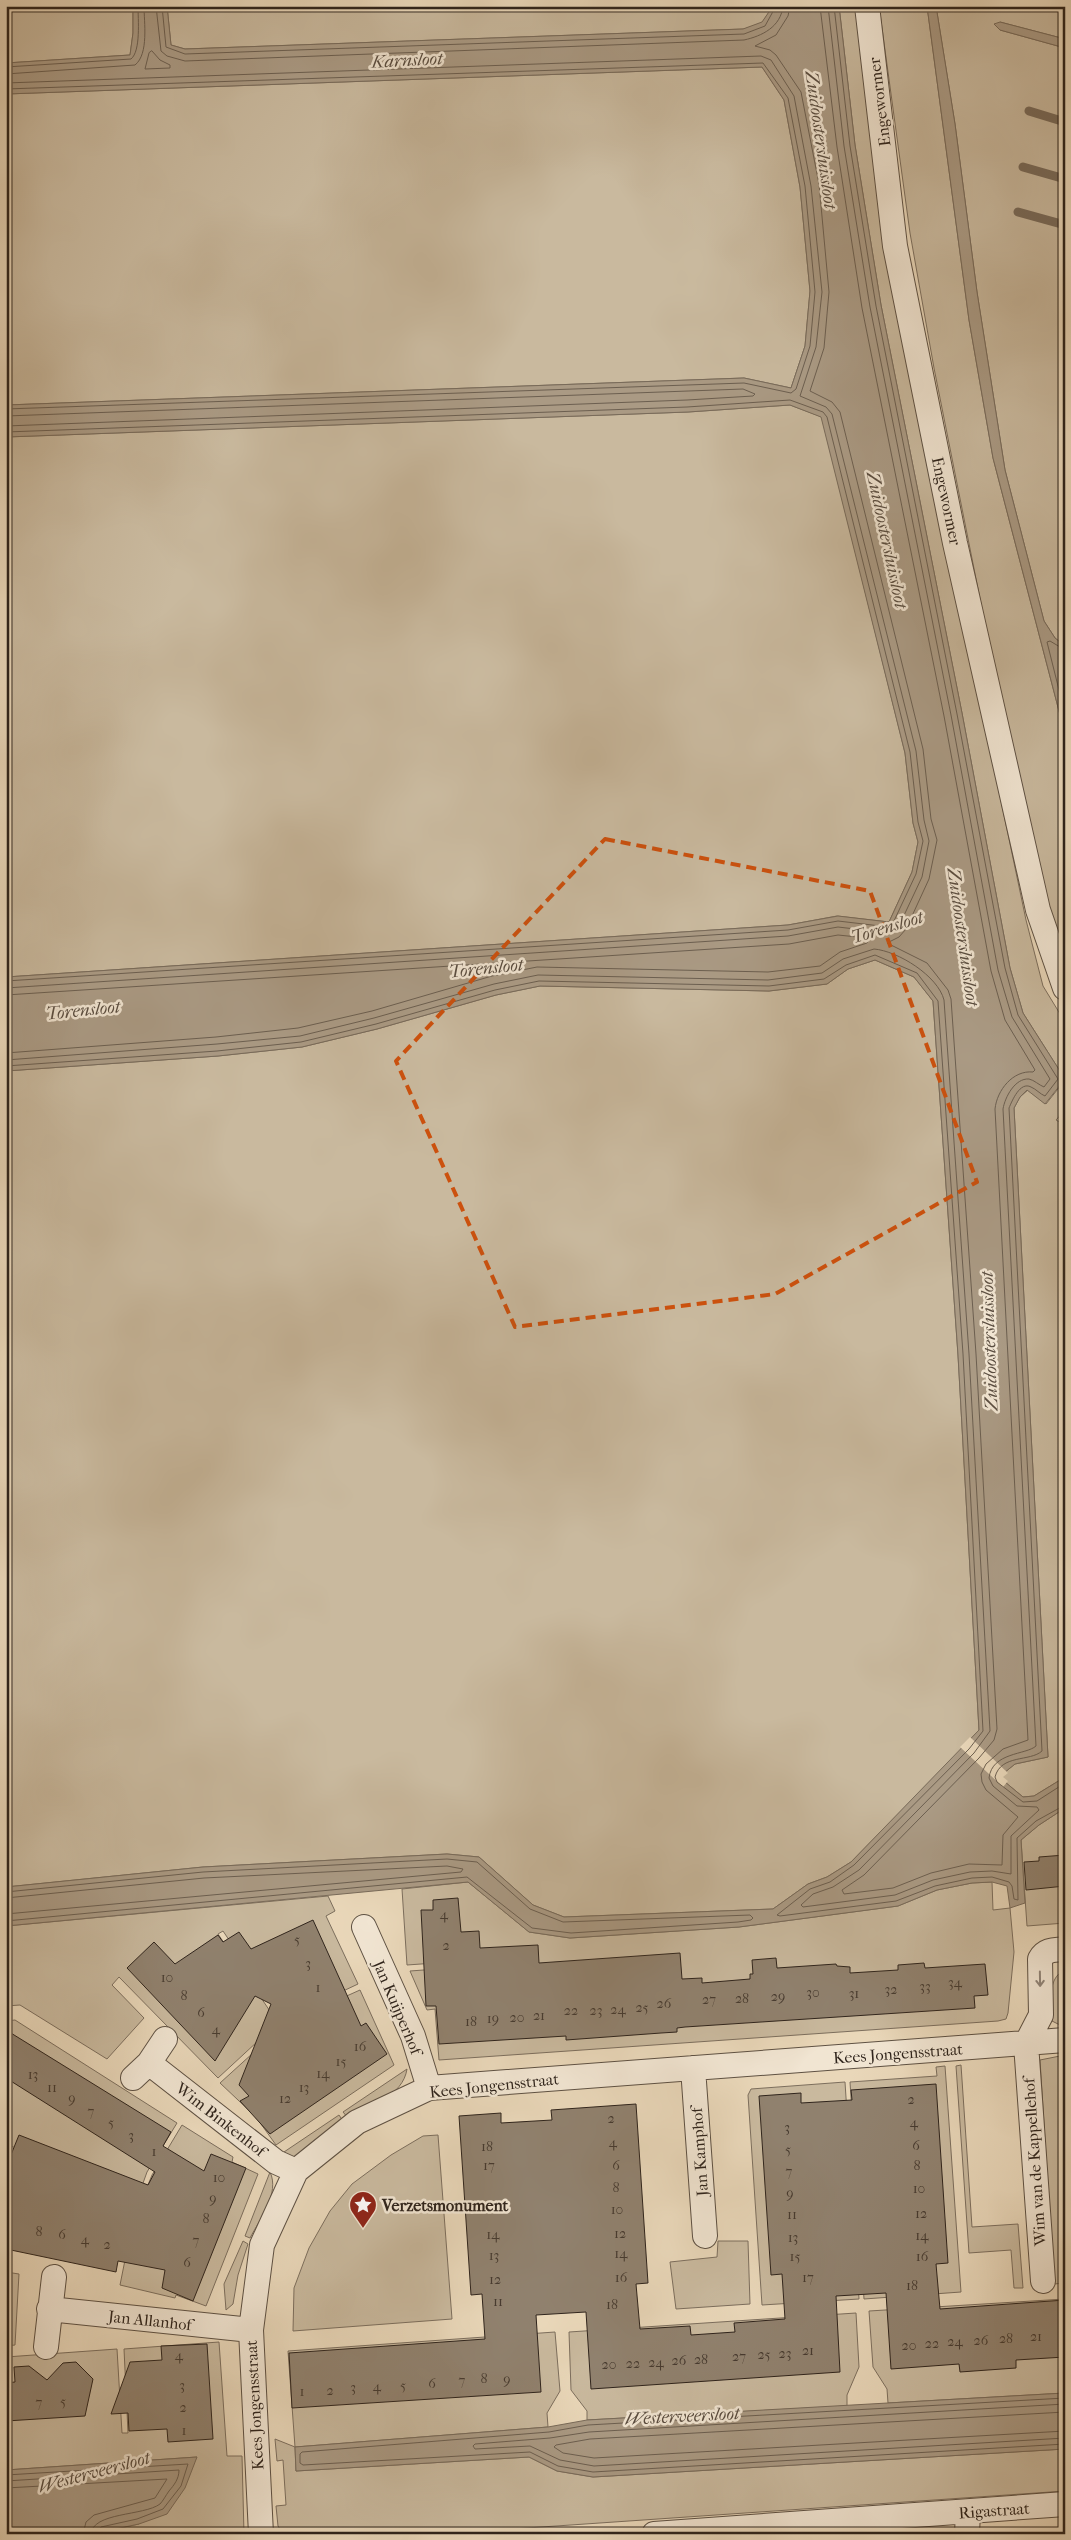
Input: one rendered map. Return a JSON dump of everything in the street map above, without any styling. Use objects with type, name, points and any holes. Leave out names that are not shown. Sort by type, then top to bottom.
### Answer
[{"type":"street","name":"Engewormer","points":[[867,6],[895,246],[955,543],[1036,901],[1065,988]]},
{"type":"street","name":"Jan Kuijperhof","points":[[364,1927],[413,2036],[429,2088]]},
{"type":"street","points":[[1026,2044],[1041,2015],[1040,1959],[1043,1954],[1050,1950],[1065,1949]]},
{"type":"street","name":"Wim Binkenhof","points":[[165,2039],[141,2070],[276,2162],[296,2170]]},
{"type":"street","name":"Kees Jongensstraat","points":[[261,2534],[251,2330],[262,2245],[296,2170],[357,2122],[429,2088],[1065,2040]]},
{"type":"street","name":"Wim van de Kappellehof","points":[[1026,2044],[1043,2281]]},
{"type":"street","name":"Jan Kamphof","points":[[693,2068],[705,2236]]},
{"type":"street","points":[[46,2347],[54,2277]]},
{"type":"street","name":"Jan Allanhof","points":[[49,2308],[251,2330]]},
{"type":"street","name":"Rigastraat","points":[[654,2534],[968,2523],[1065,2504]]},
{"type":"highlighted area","points":[[605,839],[870,891],[977,1182],[775,1294],[515,1327],[396,1061]]},
{"type":"shaded area","points":[[6,6],[133,6],[133,33],[130,55],[6,63]]},
{"type":"shaded area","points":[[167,6],[773,6],[762,23],[744,29],[185,49],[171,45]]},
{"type":"shaded area","points":[[839,6],[856,6],[919,410],[1026,920],[1043,986],[1065,1022],[1065,1079],[1023,1013],[1010,968],[962,713],[881,305],[855,145]]},
{"type":"shaded area","points":[[879,6],[927,6],[969,320],[993,458],[1065,734],[1065,956],[1043,887],[997,684],[934,368],[910,233]]},
{"type":"shaded area","points":[[936,6],[1065,6],[1065,39],[1000,22],[1000,30],[1065,48],[1065,646],[1055,638],[1044,621],[1005,470],[977,292],[955,124]]},
{"type":"shaded area","points":[[762,67],[784,100],[800,187],[810,291],[805,346],[791,388],[744,378],[6,405],[6,94]]},
{"type":"shaded area","points":[[790,405],[822,417],[905,753],[913,823],[918,842],[912,872],[889,922],[837,916],[788,925],[6,977],[6,437],[688,412]]},
{"type":"shaded area","points":[[875,960],[914,977],[933,1001],[958,1355],[979,1730],[965,1746],[851,1862],[827,1877],[808,1884],[773,1909],[564,1917],[533,1905],[479,1857],[447,1854],[203,1867],[6,1887],[6,1071],[218,1056],[302,1047],[377,1029],[496,995],[540,986],[769,991],[827,984],[848,969]]},
{"type":"shaded area","points":[[1065,1080],[1065,1110],[1056,1120],[1065,1125],[1065,1777],[1034,1796],[1023,1797],[999,1777],[1015,1764],[1048,1757],[1014,1108],[1020,1097],[1028,1090],[1046,1104]]},
{"type":"shaded area","points":[[1065,1808],[1065,1923],[1027,1926],[1021,1840],[1039,1825]]},
{"type":"shaded area","points":[[468,1882],[529,1932],[570,1938],[739,1927],[898,1906],[937,1890],[972,1883],[992,1882],[993,1910],[1010,1908],[1014,1952],[1008,2013],[1006,2019],[998,2021],[439,2060],[435,2009],[427,2010],[410,1971],[505,1964],[505,1958],[407,1965],[402,1889]]},
{"type":"shaded area","points":[[328,1896],[335,1911],[326,1916],[358,1984],[307,2008],[285,2023],[223,1931],[218,1934],[280,2026],[258,2041],[218,2078],[119,1977],[112,1985],[144,2018],[107,2059],[20,2005],[6,2006],[6,1926]]},
{"type":"shaded area","points":[[1065,1970],[1065,2023],[1062,2026],[1052,2021],[1051,1992],[1055,1979]]},
{"type":"shaded area","points":[[360,1990],[394,2065],[276,2145],[256,2117],[220,2083],[264,2043],[300,2017]]},
{"type":"shaded area","points":[[15,2020],[177,2123],[147,2172],[138,2197],[6,2144],[6,2021]]},
{"type":"shaded area","points":[[1065,2055],[1065,2283],[1054,2284],[1040,2060]]},
{"type":"shaded area","points":[[961,2065],[972,2227],[1018,2224],[1023,2288],[1014,2288],[1011,2250],[969,2253],[956,2066]]},
{"type":"shaded area","points":[[945,2066],[961,2292],[864,2299],[850,2082],[937,2076],[936,2067]]},
{"type":"shaded area","points":[[407,2069],[399,2086],[384,2099],[348,2118],[343,2112]]},
{"type":"shaded area","points":[[845,2082],[859,2299],[762,2305],[748,2095],[751,2089]]},
{"type":"shaded area","points":[[339,2115],[343,2121],[295,2157],[287,2158],[281,2154]]},
{"type":"shaded area","points":[[182,2125],[233,2157],[232,2162],[258,2174],[206,2306],[176,2295],[175,2298],[120,2285],[132,2225],[152,2175]]},
{"type":"shaded area","points":[[438,2135],[452,2319],[293,2331],[294,2288],[309,2248],[330,2211],[352,2184],[391,2155],[423,2136]]},
{"type":"shaded area","points":[[270,2172],[272,2180],[271,2197],[250,2238],[245,2236]]},
{"type":"shaded area","points":[[243,2241],[248,2244],[238,2275],[233,2304],[226,2310],[224,2284]]},
{"type":"shaded area","points":[[718,2241],[748,2241],[750,2304],[676,2309],[670,2262],[717,2257]]},
{"type":"shaded area","points":[[6,2272],[19,2274],[15,2345],[6,2346]]},
{"type":"shaded area","points":[[1065,2299],[1065,2393],[888,2403],[887,2389],[873,2367],[869,2311]]},
{"type":"shaded area","points":[[856,2313],[859,2367],[847,2395],[847,2406],[587,2420],[587,2411],[571,2390],[569,2332]]},
{"type":"shaded area","points":[[555,2332],[560,2391],[547,2413],[548,2427],[295,2447],[288,2351]]},
{"type":"shaded area","points":[[219,2342],[227,2456],[242,2456],[244,2534],[92,2534],[139,2524],[197,2457],[6,2470],[6,2357],[117,2349],[122,2433],[128,2433],[124,2349]]},
{"type":"shaded area","points":[[275,2439],[295,2447],[296,2471],[529,2457],[557,2471],[593,2477],[1065,2449],[1065,2491],[440,2534],[283,2534],[278,2526],[276,2506],[286,2505],[283,2460],[277,2461]]},
{"type":"shaded area","points":[[1065,2529],[1065,2534],[1028,2534],[1037,2530]]},
{"type":"water","points":[[133,6],[167,6],[171,45],[185,49],[743,29],[762,22],[773,6],[839,6],[855,145],[881,305],[962,713],[1010,968],[1023,1013],[1065,1079],[1045,1104],[1027,1090],[1020,1097],[1014,1108],[1048,1757],[1015,1764],[999,1777],[1023,1797],[1034,1796],[1065,1777],[1065,1808],[1039,1825],[1021,1840],[1025,1903],[1010,1908],[1007,1886],[992,1882],[972,1883],[937,1890],[898,1906],[739,1927],[570,1938],[529,1932],[468,1882],[6,1926],[6,1887],[203,1867],[447,1854],[479,1857],[533,1905],[564,1917],[773,1909],[808,1884],[827,1877],[851,1862],[979,1730],[958,1355],[933,1001],[914,977],[875,960],[848,969],[827,984],[769,991],[540,986],[496,995],[377,1029],[302,1047],[218,1056],[6,1071],[6,977],[788,925],[838,916],[889,922],[912,872],[918,842],[913,823],[905,753],[821,417],[790,405],[688,412],[6,437],[6,405],[744,378],[791,388],[805,346],[810,291],[800,187],[784,100],[762,67],[6,94],[6,63],[130,55],[133,33]]},
{"type":"water","points":[[927,6],[936,6],[955,124],[977,292],[1005,470],[1044,621],[1055,638],[1065,646],[1065,734],[993,458],[969,320]]},
{"type":"water","points":[[1000,22],[1065,39],[1065,48],[1000,30],[994,24]]},
{"type":"water","name":"Westerveersloot","points":[[1065,2393],[1065,2449],[593,2477],[557,2471],[529,2457],[296,2471],[295,2447],[548,2427],[587,2420]]},
{"type":"water","name":"Westerveersloot","points":[[197,2457],[185,2488],[167,2514],[139,2524],[92,2534],[6,2534],[6,2470]]},
{"type":"pier","points":[[970,1737],[1008,1773],[1003,1777],[1008,1781],[1003,1787],[960,1747]]},
{"type":"building","points":[[1065,1855],[1065,1886],[1026,1890],[1024,1862],[1039,1861],[1039,1857]]},
{"type":"building","points":[[458,1898],[461,1932],[479,1931],[480,1948],[538,1945],[539,1963],[680,1953],[682,1979],[702,1978],[702,1983],[750,1979],[750,1974],[753,1974],[752,1960],[776,1958],[777,1968],[836,1964],[837,1966],[850,1967],[850,1973],[898,1970],[898,1965],[924,1963],[925,1968],[985,1964],[988,1995],[974,1996],[975,2008],[685,2027],[677,2028],[677,2032],[566,2040],[566,2036],[439,2044],[436,2006],[426,2006],[421,1910],[433,1910],[433,1900]]},
{"type":"building","points":[[313,1920],[361,2026],[366,2023],[387,2054],[270,2134],[240,2101],[249,2096],[239,2085],[271,2004],[255,1996],[215,2061],[127,1968],[154,1942],[175,1964],[218,1935],[223,1942],[239,1932],[251,1949]]},
{"type":"building","points":[[6,2030],[171,2132],[163,2146],[204,2171],[211,2154],[246,2168],[193,2301],[162,2288],[165,2270],[118,2261],[116,2272],[6,2249],[6,2167],[19,2135],[148,2185],[155,2172],[6,2078]]},
{"type":"building","points":[[936,2084],[948,2263],[936,2264],[940,2309],[1065,2300],[1065,2357],[1016,2360],[1016,2368],[960,2372],[959,2364],[891,2369],[886,2293],[836,2296],[840,2372],[591,2389],[586,2312],[536,2315],[541,2392],[292,2408],[289,2353],[485,2339],[482,2294],[471,2295],[459,2116],[501,2113],[501,2123],[552,2120],[551,2110],[636,2104],[648,2283],[636,2284],[640,2329],[690,2326],[691,2335],[735,2332],[734,2323],[785,2319],[782,2274],[771,2275],[759,2096],[801,2093],[801,2103],[852,2100],[851,2090]]},
{"type":"building","points":[[207,2344],[213,2439],[168,2442],[167,2429],[129,2431],[128,2413],[111,2414],[130,2362],[162,2360],[161,2346]]},
{"type":"building","points":[[76,2362],[93,2379],[85,2416],[6,2421],[6,2383],[15,2382],[14,2367],[29,2366],[47,2380],[63,2363]]},
{"type":"waterway","points":[[1029,111],[1065,122]]},
{"type":"waterway","points":[[1023,167],[1065,179]]},
{"type":"waterway","points":[[1018,212],[1065,225]]},
{"type":"place","name":"Verzetsmonument","points":[[363,2229]]},
{"type":"water label","name":"Karnsloot","points":[[407,60]]},
{"type":"water label","name":"Zuidoostersluissloot","points":[[821,140]]},
{"type":"water label","name":"Zuidoostersluissloot","points":[[887,540]]},
{"type":"water label","name":"Torensloot","points":[[887,927]]},
{"type":"water label","name":"Zuidoostersluissloot","points":[[963,937]]},
{"type":"water label","name":"Torensloot","points":[[486,968]]},
{"type":"water label","name":"Torensloot","points":[[83,1010]]},
{"type":"water label","name":"Zuidoostersluissloot","points":[[989,1341]]}]
